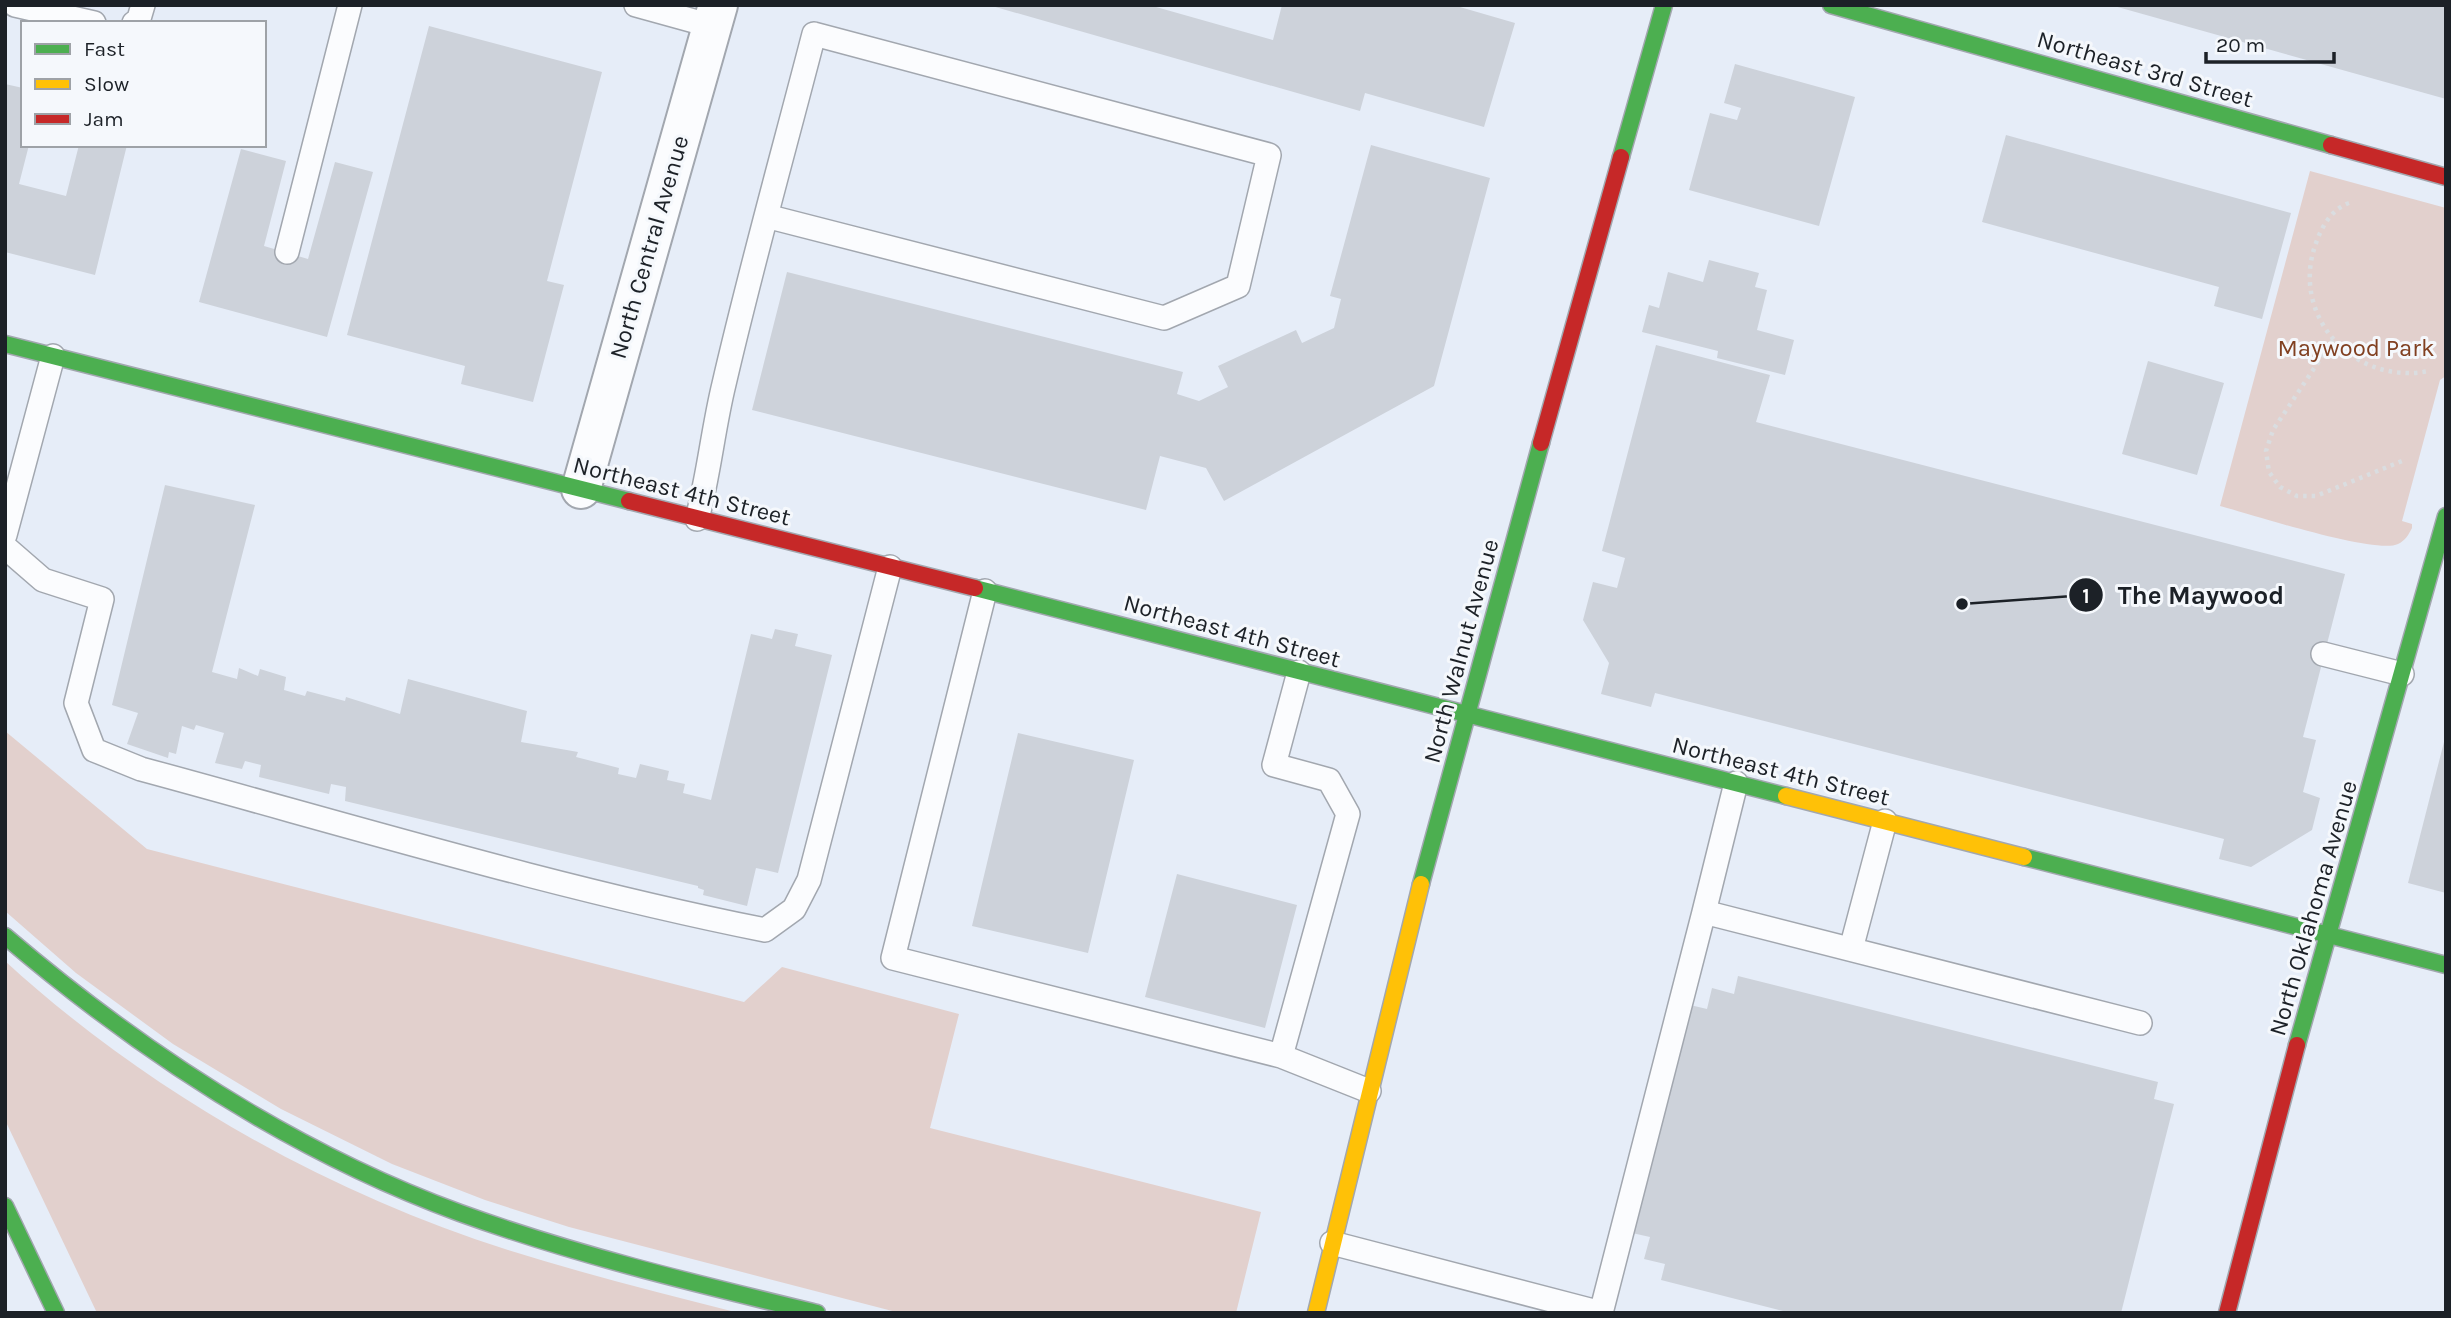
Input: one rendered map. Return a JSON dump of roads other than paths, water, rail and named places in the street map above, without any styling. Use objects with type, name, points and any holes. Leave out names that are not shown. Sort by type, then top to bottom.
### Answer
[{"type":"main road","name":"North Walnut Avenue","points":[[1316,1313],[1368,1091],[1466,715],[1664,5]]},
{"type":"main road","name":"Northeast 3rd Street","points":[[1831,5],[2446,177]]},
{"type":"main road","name":"Northeast 4th Street","points":[[5,344],[985,591],[2446,965]]},
{"type":"main road","name":"North Oklahoma Avenue","points":[[2227,1313],[2402,674],[2438,572],[2446,516]]},
{"type":"main road","points":[[5,936],[80,1000],[139,1043],[231,1102],[315,1149],[424,1197],[529,1237],[652,1272],[817,1313]]},
{"type":"main road","points":[[5,1206],[56,1313]]},
{"type":"street","name":"North Central Avenue","points":[[581,489],[715,15]]},
{"type":"lane","points":[[16,5],[85,21]]},
{"type":"lane","points":[[287,252],[350,5]]},
{"type":"lane","points":[[636,5],[715,15]]},
{"type":"lane","points":[[697,519],[710,469],[723,387],[766,216],[814,34],[1269,155],[1238,286],[1164,318],[766,216]]},
{"type":"lane","points":[[5,535],[53,356]]},
{"type":"lane","points":[[5,547],[43,580],[102,599],[76,703],[94,750],[141,769],[463,856],[687,914],[765,930],[794,909],[809,880],[890,567]]},
{"type":"lane","points":[[985,591],[893,958],[1281,1056],[1368,1091]]},
{"type":"lane","points":[[2323,654],[2402,674]]},
{"type":"lane","points":[[1281,1056],[1348,814],[1329,780],[1274,765],[1298,672]]},
{"type":"lane","points":[[1332,1243],[1601,1313],[1736,783]]},
{"type":"lane","points":[[1851,949],[1885,821]]},
{"type":"lane","points":[[1704,912],[2140,1023]]},
{"type":"place","name":"The Maywood","points":[[1962,604]]},
{"type":"park label","name":"Maywood Park","points":[[2356,348]]}]
